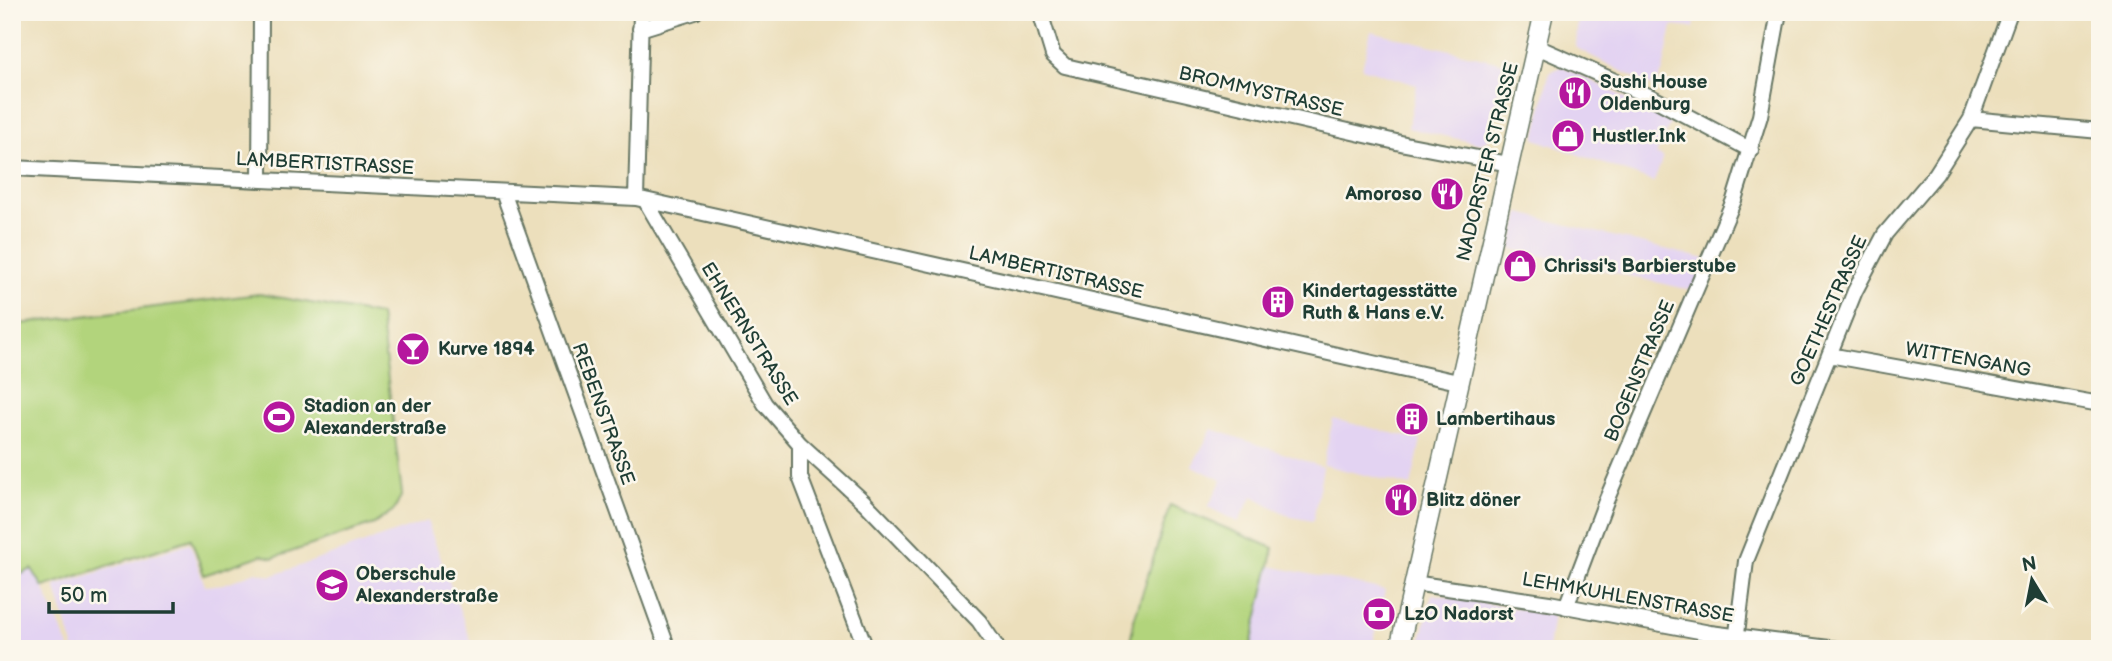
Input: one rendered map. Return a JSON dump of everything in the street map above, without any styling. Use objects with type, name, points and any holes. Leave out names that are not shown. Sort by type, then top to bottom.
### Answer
[{"type":"street","points":[[260,180],[261,12]]},
{"type":"street","points":[[640,199],[641,12]]},
{"type":"street","points":[[640,29],[695,12]]},
{"type":"street","name":"BROMMYSTRASSE","points":[[1040,12],[1053,55],[1065,66],[1405,144],[1509,164]]},
{"type":"street","name":"NADORSTER STRASSE","points":[[1399,649],[1544,12]]},
{"type":"street","name":"BOGENSTRASSE","points":[[1566,607],[1606,500],[1734,200],[1751,150],[1779,12]]},
{"type":"street","name":"GOETHESTRASSE","points":[[1735,643],[1746,561],[1868,264],[1885,234],[1936,174],[1971,119],[2010,12]]},
{"type":"street","points":[[1537,47],[1641,92],[1751,150]]},
{"type":"street","points":[[1971,119],[2100,131]]},
{"type":"street","name":"LAMBERTISTRASSE","points":[[12,168],[640,199],[1458,382]]},
{"type":"street","name":"REBENSTRASSE","points":[[503,192],[668,649]]},
{"type":"street","name":"EHNERNSTRASSE","points":[[640,199],[765,404],[800,444],[864,502],[979,621],[998,649]]},
{"type":"street","name":"WITTENGANG","points":[[1829,355],[2100,404]]},
{"type":"street","points":[[800,444],[800,477],[866,649]]},
{"type":"street","name":"LEHMKUHLENSTRASSE","points":[[1413,583],[1566,607],[1735,643],[1837,649]]},
{"type":"shaded area","points":[[1578,12],[1696,12],[1694,28],[1672,26],[1663,70],[1655,88],[1576,48]]},
{"type":"shaded area","points":[[1371,31],[1504,63],[1489,139],[1481,144],[1408,128],[1417,85],[1362,68]]},
{"type":"shaded area","points":[[1562,66],[1671,121],[1656,154],[1663,157],[1654,182],[1535,139],[1549,73]]},
{"type":"shaded area","points":[[1520,213],[1709,260],[1695,291],[1511,249]]},
{"type":"shaded area","points":[[1333,419],[1421,440],[1411,486],[1323,465]]},
{"type":"shaded area","points":[[1212,429],[1323,467],[1313,521],[1291,517],[1253,496],[1238,522],[1208,507],[1222,480],[1192,466]]},
{"type":"shaded area","name":"Oberschule Alexanderstraße","points":[[427,521],[474,649],[74,649],[55,586],[190,543],[205,586],[224,584],[256,572],[271,576]]},
{"type":"shaded area","points":[[1270,566],[1385,590],[1372,649],[1250,649]]},
{"type":"shaded area","points":[[32,569],[43,587],[70,649],[12,649],[12,571],[16,576]]},
{"type":"shaded area","points":[[1432,594],[1553,615],[1548,649],[1419,649]]},
{"type":"green space","points":[[259,294],[380,315],[402,494],[395,509],[374,524],[273,558],[262,555],[204,575],[191,539],[43,587],[32,569],[15,577],[12,571],[12,325]]},
{"type":"green space","points":[[1170,505],[1274,548],[1250,649],[1129,649],[1134,620]]},
{"type":"place","name":"Sushi House Oldenburg","points":[[1575,93]]},
{"type":"place","name":"Hustler.Ink","points":[[1568,136]]},
{"type":"place","name":"Amoroso","points":[[1447,194]]},
{"type":"place","name":"Chrissi's Barbierstube","points":[[1520,266]]},
{"type":"place","name":"Kindertagesstätte Ruth & Hans e.V.","points":[[1278,302]]},
{"type":"place","name":"Kurve 1894","points":[[413,349]]},
{"type":"place","name":"Stadion an der Alexanderstraße","points":[[279,417]]},
{"type":"place","name":"Lambertihaus","points":[[1412,419]]},
{"type":"place","name":"Blitz döner","points":[[1401,500]]},
{"type":"place","name":"Oberschule Alexanderstraße","points":[[332,585]]},
{"type":"place","name":"LzO Nadorst","points":[[1379,614]]}]
